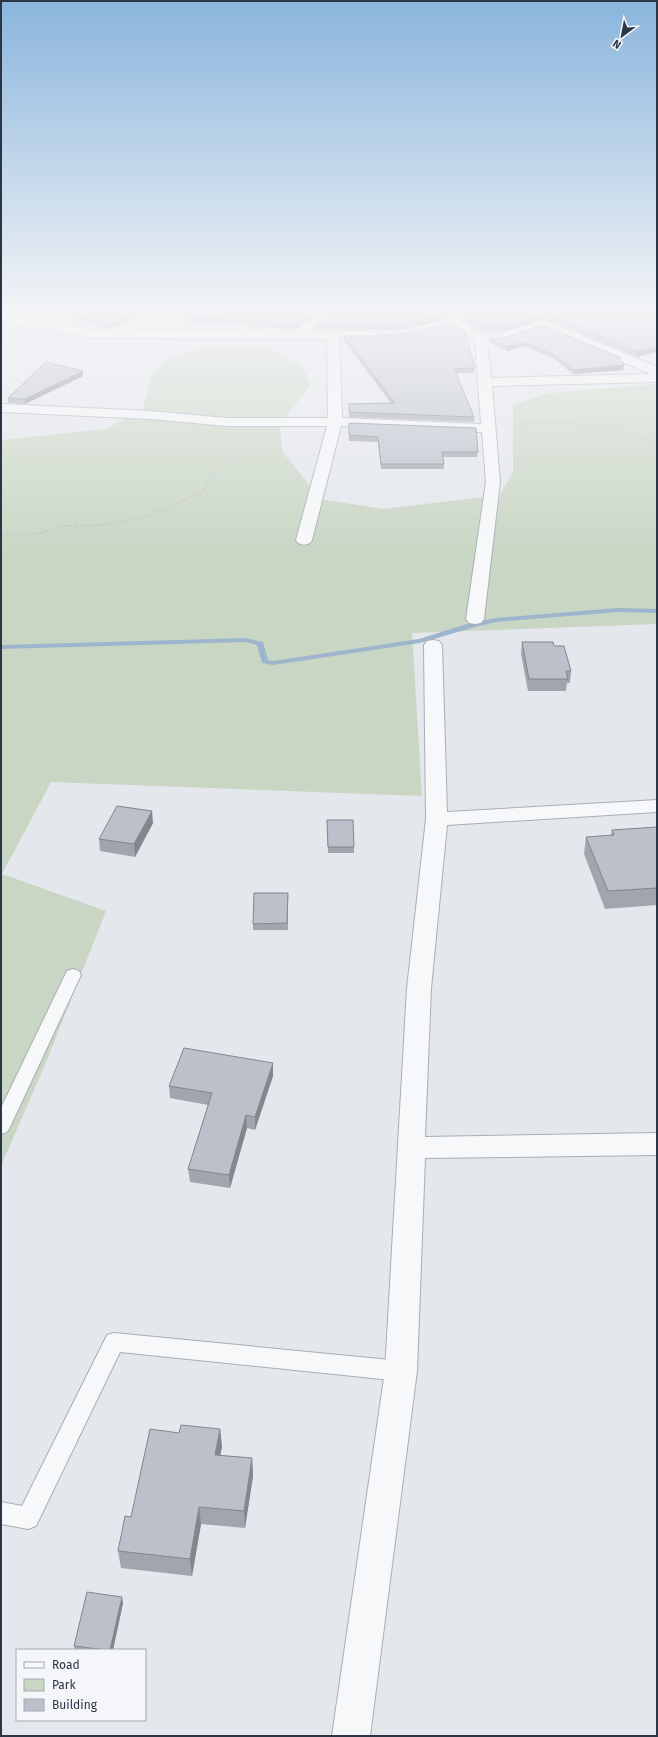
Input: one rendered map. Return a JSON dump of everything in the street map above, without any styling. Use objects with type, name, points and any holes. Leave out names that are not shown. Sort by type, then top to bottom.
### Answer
[{"type":"street","points":[[304,540],[335,422],[334,392]]},
{"type":"street","points":[[475,619],[493,482],[486,392]]},
{"type":"street","points":[[1,408],[150,415],[226,422],[335,422],[489,428]]},
{"type":"street","points":[[351,1736],[401,1371],[419,988],[437,819],[433,644]]},
{"type":"street","points":[[437,819],[657,806]]},
{"type":"street","points":[[412,1148],[657,1144]]},
{"type":"lane","points":[[1,1127],[73,975]]},
{"type":"lane","points":[[1,1513],[28,1518],[114,1342],[401,1371]]},
{"type":"path","points":[[489,428],[534,421],[586,424],[621,432],[657,444]]},
{"type":"path","points":[[1,536],[40,533],[64,526],[101,524],[150,516],[201,492],[243,441],[264,422]]},
{"type":"green space","points":[[147,392],[305,392],[280,425],[282,451],[320,499],[383,509],[500,495],[513,471],[513,405],[549,393],[657,392],[657,624],[412,633],[422,796],[51,782],[2,874],[106,911],[47,1060],[1,1166],[1,440],[105,429],[142,411]]},
{"type":"building","points":[[14,392],[39,392],[25,399],[8,398]]},
{"type":"building","points":[[387,392],[464,392],[474,417],[349,412],[349,404],[395,403]]},
{"type":"building","points":[[349,423],[476,428],[478,452],[442,452],[444,464],[381,464],[378,437],[349,435]]},
{"type":"building","points":[[522,642],[553,642],[554,646],[564,646],[571,671],[566,671],[568,679],[529,679]]},
{"type":"building","points":[[117,806],[152,811],[134,844],[99,839]]},
{"type":"building","points":[[327,820],[353,820],[354,847],[328,847]]},
{"type":"building","points":[[657,827],[657,888],[608,891],[586,837],[614,835],[612,830]]},
{"type":"building","points":[[254,893],[288,893],[287,923],[253,924]]},
{"type":"building","points":[[184,1048],[273,1063],[255,1117],[246,1115],[229,1175],[188,1169],[212,1093],[169,1086]]},
{"type":"building","points":[[181,1425],[220,1429],[215,1455],[252,1458],[244,1511],[199,1507],[190,1559],[118,1551],[125,1516],[131,1517],[150,1429],[179,1433]]},
{"type":"building","points":[[87,1592],[122,1597],[110,1649],[74,1646]]},
{"type":"waterway","points":[[1,647],[246,640],[260,644],[265,661],[273,663],[420,641],[473,625],[496,620],[618,610],[657,611]]}]
